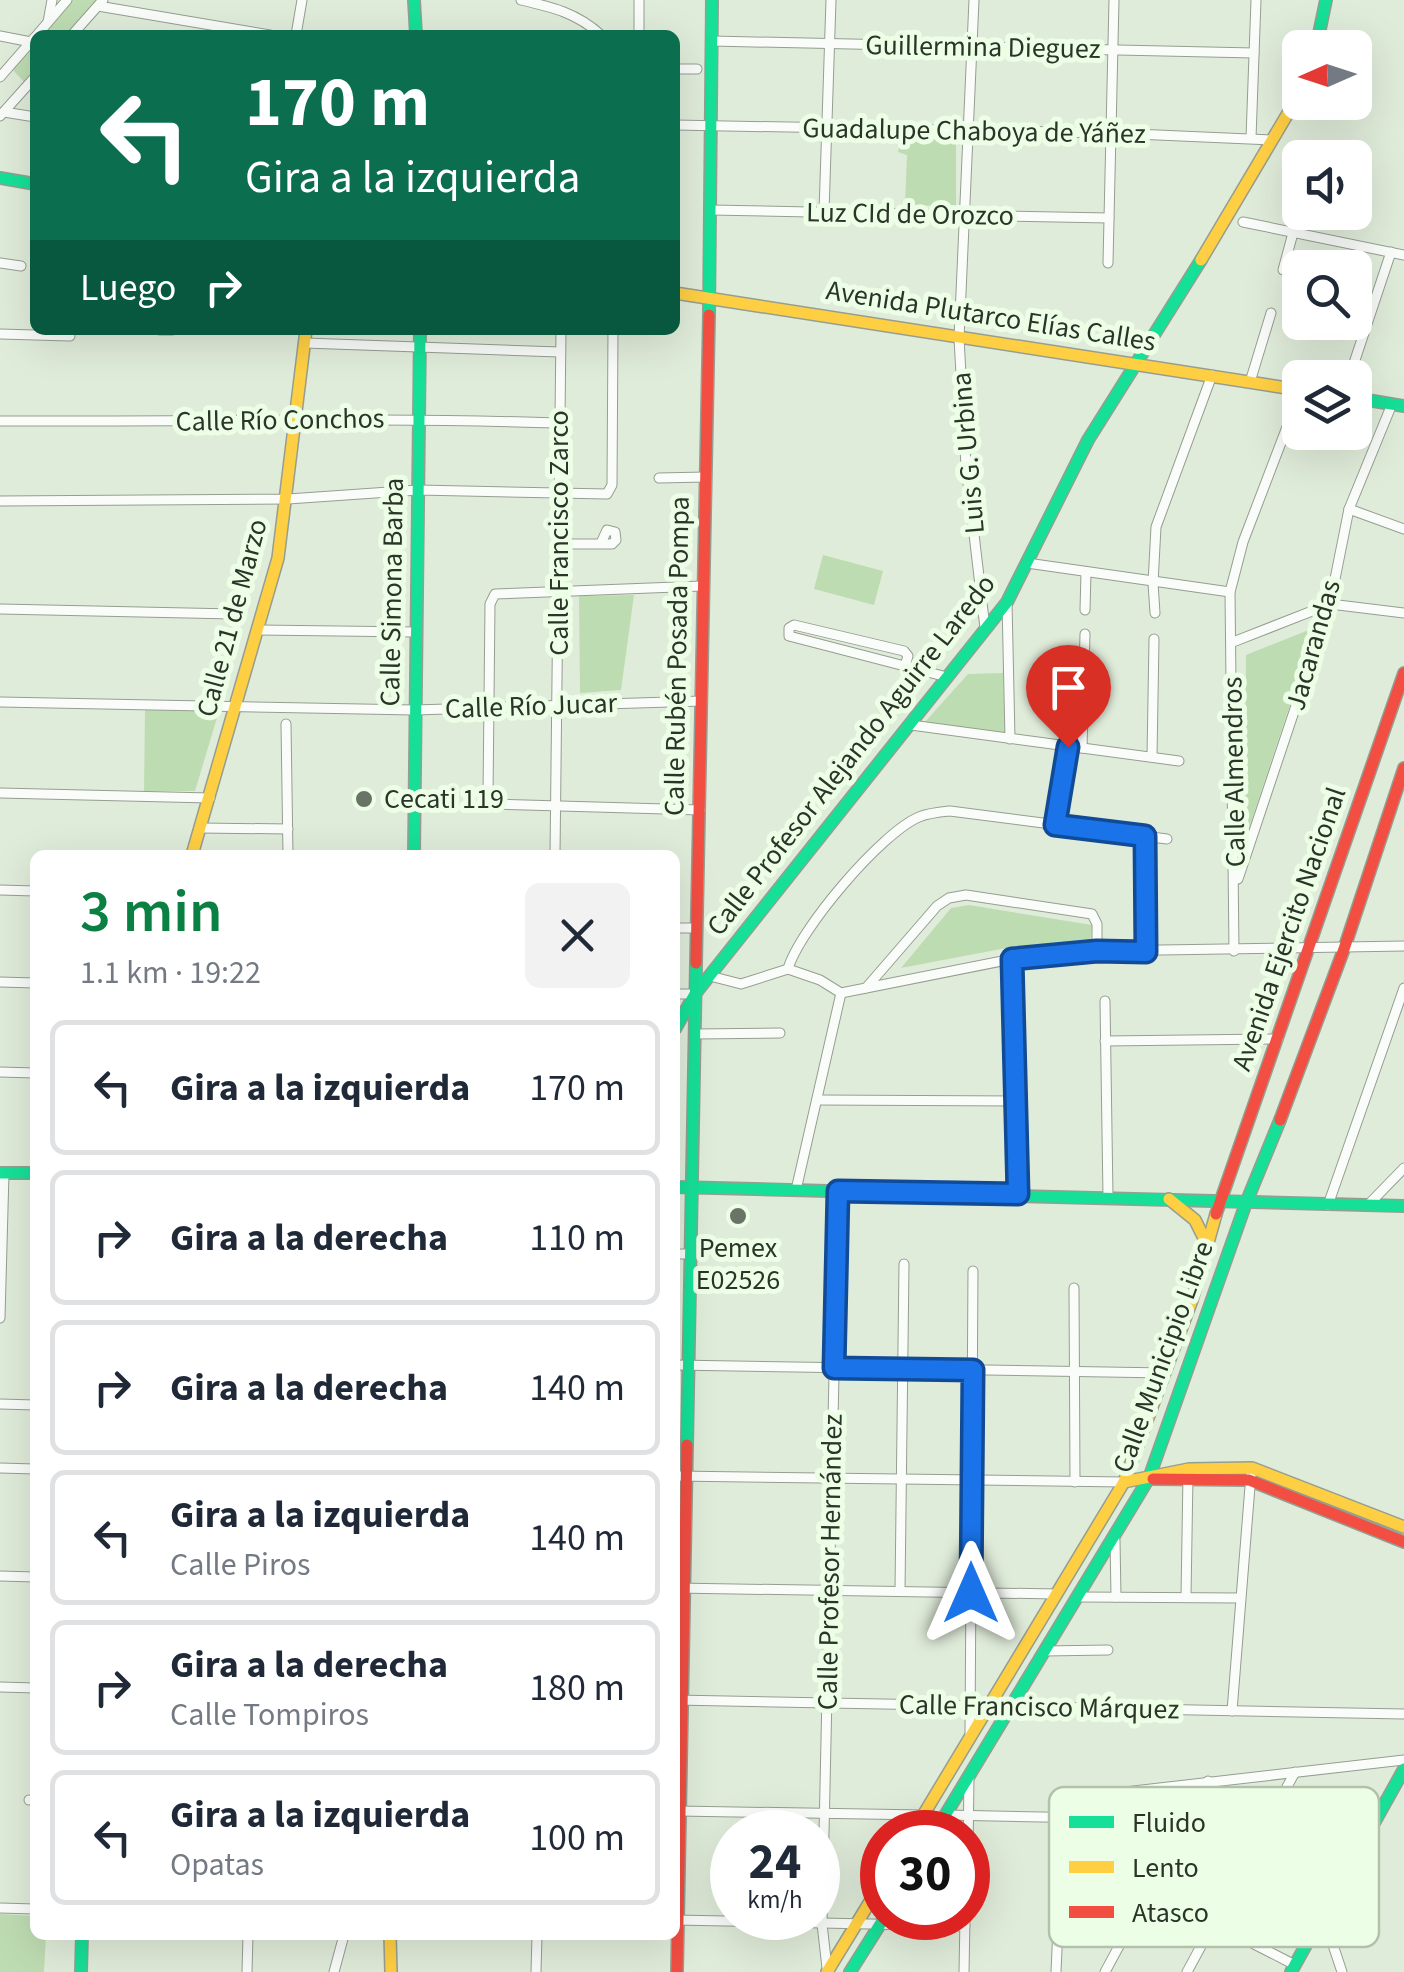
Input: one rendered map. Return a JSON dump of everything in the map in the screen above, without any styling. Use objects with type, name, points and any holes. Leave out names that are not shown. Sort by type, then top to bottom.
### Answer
[{"type":"main road","points":[[414,0],[416,30]]},
{"type":"main road","name":"Calle Rubén Posada Pompa","points":[[680,1532],[689,1365],[710,298],[712,0]]},
{"type":"main road","points":[[1320,30],[1326,0]]},
{"type":"main road","name":"Calle Profesor Alejando Aguirre Laredo","points":[[680,1020],[695,994],[1007,602],[1088,440],[1284,120]]},
{"type":"main road","points":[[0,178],[30,183]]},
{"type":"main road","name":"Avenida Plutarco Elías Calles","points":[[680,294],[1282,388]]},
{"type":"main road","name":"Calle Simona Barba","points":[[414,850],[420,335]]},
{"type":"main road","name":"Calle 21 de Marzo","points":[[193,850],[278,558],[306,336]]},
{"type":"main road","points":[[1372,401],[1398,405]]},
{"type":"main road","name":"Avenida Ejercito Nacional","points":[[926,1810],[1124,1482],[1192,1300],[1220,1201],[1400,696],[1404,673]]},
{"type":"main road","name":"Avenida Ejercito Nacional","points":[[1246,1203],[1344,948],[1404,768]]},
{"type":"main road","points":[[2,1173],[30,1173]]},
{"type":"main road","points":[[680,1187],[1404,1206]]},
{"type":"main road","points":[[1168,1198],[1195,1220],[1209,1247]]},
{"type":"main road","name":"Calle Municipio Libre","points":[[948,1810],[1149,1478],[1246,1203]]},
{"type":"main road","points":[[1192,1300],[1208,1310]]},
{"type":"main road","points":[[1124,1482],[1251,1474],[1404,1527]]},
{"type":"main road","points":[[1251,1474],[1404,1542]]},
{"type":"main road","points":[[1379,1814],[1404,1769]]},
{"type":"main road","points":[[827,1971],[860,1918]]},
{"type":"main road","points":[[80,1972],[82,1940]]},
{"type":"main road","points":[[390,1940],[390,1972]]},
{"type":"main road","name":"Calle Rubén Posada Pompa","points":[[677,1940],[678,1972]]},
{"type":"main road","points":[[850,1972],[870,1940]]},
{"type":"street","points":[[48,22],[52,0]]},
{"type":"street","points":[[41,30],[67,0]]},
{"type":"street","points":[[297,30],[302,0]]},
{"type":"street","points":[[521,0],[563,10],[595,30]]},
{"type":"street","points":[[638,30],[639,0]]},
{"type":"street","points":[[824,212],[831,0]]},
{"type":"street","name":"Luis G. Urbina","points":[[974,0],[959,338],[966,466],[985,628]]},
{"type":"street","points":[[1108,263],[1114,0]]},
{"type":"street","points":[[1251,138],[1256,0]]},
{"type":"street","points":[[76,30],[100,3],[243,30]]},
{"type":"street","points":[[0,36],[30,38]]},
{"type":"street","name":"Guillermina Dieguez","points":[[712,41],[1254,52]]},
{"type":"street","points":[[22,91],[2,75],[30,43]]},
{"type":"street","points":[[680,69],[697,69]]},
{"type":"street","points":[[2,114],[30,82]]},
{"type":"street","points":[[2,114],[30,117]]},
{"type":"street","name":"Guadalupe Chaboya de Yáñez","points":[[680,125],[1272,140]]},
{"type":"street","name":"Luz CId de Orozco","points":[[711,210],[1109,218]]},
{"type":"street","points":[[1243,222],[1404,255]]},
{"type":"street","points":[[1289,250],[1294,232]]},
{"type":"street","points":[[1355,360],[1391,252]]},
{"type":"street","points":[[0,263],[21,266]]},
{"type":"street","points":[[1250,382],[1271,313]]},
{"type":"street","points":[[0,334],[30,335]]},
{"type":"street","points":[[35,335],[70,336]]},
{"type":"street","name":"Calle Francisco Zarco","points":[[555,850],[560,335]]},
{"type":"street","points":[[0,502],[288,499],[418,490],[607,494],[612,486],[612,335]]},
{"type":"street","points":[[306,336],[560,352]]},
{"type":"street","points":[[1155,613],[1156,527],[1212,376]]},
{"type":"street","name":"Jacarandas","points":[[1236,886],[1330,604],[1348,509],[1398,405]]},
{"type":"street","name":"Calle Río Conchos","points":[[0,421],[297,422],[419,418],[559,422]]},
{"type":"street","name":"Calle Almendros","points":[[1234,951],[1230,592],[1243,542],[1282,439]]},
{"type":"street","points":[[659,478],[704,477]]},
{"type":"street","points":[[1348,509],[1404,529]]},
{"type":"street","points":[[558,544],[601,543]]},
{"type":"street","points":[[1027,563],[1230,592]]},
{"type":"street","points":[[1085,610],[1086,572]]},
{"type":"street","points":[[700,810],[556,808],[490,802],[489,707],[492,596],[702,586]]},
{"type":"street","points":[[1007,602],[1010,738]]},
{"type":"street","points":[[1233,642],[1330,604],[1404,613]]},
{"type":"street","points":[[0,609],[234,614]]},
{"type":"street","points":[[905,666],[908,656],[904,651],[794,625],[788,628],[789,636],[905,666],[947,676]]},
{"type":"street","points":[[259,630],[416,632]]},
{"type":"street","points":[[1082,748],[1085,634]]},
{"type":"street","points":[[845,650],[848,638]]},
{"type":"street","points":[[1152,757],[1154,639]]},
{"type":"street","name":"Calle Río Jucar","points":[[0,702],[416,710],[702,701]]},
{"type":"street","points":[[286,724],[288,850]]},
{"type":"street","points":[[910,724],[1179,761]]},
{"type":"street","points":[[1055,825],[1068,747]]},
{"type":"street","points":[[0,793],[210,798]]},
{"type":"street","points":[[788,969],[798,943],[844,885],[887,839],[917,818],[950,812],[1166,840]]},
{"type":"street","points":[[200,828],[288,829]]},
{"type":"street","points":[[1145,836],[1146,952]]},
{"type":"street","points":[[0,890],[30,891]]},
{"type":"street","points":[[866,988],[937,906],[949,898],[966,895],[1092,914],[1097,924],[1097,951]]},
{"type":"street","points":[[680,928],[697,928]]},
{"type":"street","points":[[710,976],[729,984],[742,984],[788,969],[820,980],[841,993],[1012,959],[1097,951],[1404,946]]},
{"type":"street","points":[[1012,959],[1018,1194]]},
{"type":"street","points":[[0,982],[30,983]]},
{"type":"street","points":[[1328,1205],[1404,988]]},
{"type":"street","points":[[796,1190],[841,993]]},
{"type":"street","points":[[680,994],[695,994]]},
{"type":"street","points":[[1105,1001],[1108,1197]]},
{"type":"street","points":[[695,1034],[780,1033]]},
{"type":"street","points":[[1105,1042],[1278,1039]]},
{"type":"street","points":[[0,1072],[30,1073]]},
{"type":"street","points":[[816,1100],[1017,1101]]},
{"type":"street","points":[[1368,1205],[1404,1168]]},
{"type":"street","points":[[0,1318],[2,1173]]},
{"type":"street","name":"Calle Profesor Hernández","points":[[824,1810],[838,1191]]},
{"type":"street","points":[[680,1254],[691,1254]]},
{"type":"street","points":[[900,1591],[904,1264]]},
{"type":"street","points":[[970,1738],[974,1271]]},
{"type":"street","points":[[1074,1288],[1075,1482]]},
{"type":"street","points":[[680,1365],[1166,1373]]},
{"type":"street","points":[[0,1404],[30,1405]]},
{"type":"street","points":[[0,1468],[30,1469]]},
{"type":"street","points":[[1232,1710],[1251,1474]]},
{"type":"street","points":[[1186,1597],[1188,1475]]},
{"type":"street","points":[[681,1476],[1124,1482]]},
{"type":"street","points":[[1115,1538],[1116,1597]]},
{"type":"street","points":[[0,1576],[30,1577]]},
{"type":"street","points":[[680,1588],[1057,1594]]},
{"type":"street","points":[[1079,1597],[1240,1598]]},
{"type":"street","points":[[1045,1651],[1108,1650]]},
{"type":"street","points":[[0,1687],[30,1688]]},
{"type":"street","name":"Calle Francisco Márquez","points":[[680,1700],[1404,1714]]},
{"type":"street","points":[[1161,1787],[1404,1760]]},
{"type":"street","points":[[1286,1787],[1294,1772]]},
{"type":"street","points":[[969,1810],[970,1774]]},
{"type":"street","points":[[1205,1787],[1208,1782]]},
{"type":"street","points":[[680,1811],[710,1811]]},
{"type":"street","points":[[990,1816],[1049,1817]]},
{"type":"street","points":[[0,1908],[30,1909]]},
{"type":"street","points":[[680,1920],[710,1921]]},
{"type":"street","points":[[840,1925],[860,1924]]},
{"type":"street","points":[[247,1972],[248,1940]]},
{"type":"street","points":[[334,1972],[343,1940]]},
{"type":"street","points":[[536,1940],[536,1972]]},
{"type":"street","name":"Calle Profesor Hernández","points":[[824,1940],[827,1971]]},
{"type":"street","points":[[964,1972],[965,1940]]},
{"type":"street","points":[[1056,1972],[1057,1947]]},
{"type":"street","points":[[1106,1972],[1119,1947]]},
{"type":"street","points":[[1186,1972],[1200,1947]]},
{"type":"street","points":[[1256,1947],[1293,1968]]},
{"type":"street","points":[[1334,1947],[1342,1972]]},
{"type":"green space","points":[[72,0],[98,0],[72,30],[45,30]]},
{"type":"green space","points":[[30,47],[30,79],[26,84],[11,68]]},
{"type":"green space","points":[[901,139],[956,140],[956,206],[905,205],[907,155],[898,152]]},
{"type":"green space","points":[[823,555],[883,571],[874,605],[814,589]]},
{"type":"green space","points":[[634,595],[621,690],[580,693],[579,596]]},
{"type":"green space","points":[[1316,627],[1244,843],[1246,655]]},
{"type":"green space","points":[[1003,673],[1005,734],[925,722],[968,674]]},
{"type":"green space","points":[[145,710],[219,711],[195,791],[144,791]]},
{"type":"green space","points":[[969,905],[1092,925],[1090,945],[1012,947],[901,968],[951,908]]},
{"type":"green space","points":[[0,1914],[30,1916],[30,1940],[46,1940],[44,1972],[0,1972]]},
{"type":"traffic: fast","points":[[414,0],[416,30]]},
{"type":"traffic: fast","points":[[709,315],[712,0]]},
{"type":"traffic: fast","points":[[1320,30],[1326,0]]},
{"type":"traffic: fast","points":[[0,178],[30,183]]},
{"type":"traffic: fast","points":[[680,1020],[695,994],[1007,602],[1088,440],[1201,260]]},
{"type":"traffic: fast","points":[[414,850],[420,335]]},
{"type":"traffic: fast","points":[[1372,401],[1404,406]]},
{"type":"traffic: fast","points":[[687,1445],[696,963]]},
{"type":"traffic: fast","points":[[948,1810],[1149,1478],[1246,1203],[1280,1120]]},
{"type":"traffic: fast","points":[[0,1173],[30,1173]]},
{"type":"traffic: fast","points":[[680,1187],[1404,1206]]},
{"type":"traffic: fast","points":[[1379,1814],[1404,1769]]},
{"type":"traffic: fast","points":[[81,1972],[82,1940]]},
{"type":"traffic: fast","points":[[850,1972],[870,1940]]},
{"type":"traffic: fast","points":[[1291,1972],[1305,1947]]},
{"type":"traffic: slow","points":[[1201,260],[1284,120]]},
{"type":"traffic: slow","points":[[680,294],[1282,387]]},
{"type":"traffic: slow","points":[[193,850],[278,558],[305,335]]},
{"type":"traffic: slow","points":[[1169,1199],[1195,1220],[1208,1246]]},
{"type":"traffic: slow","points":[[926,1810],[1124,1482],[1192,1300],[1216,1214]]},
{"type":"traffic: slow","points":[[1124,1482],[1189,1469],[1252,1468],[1404,1527]]},
{"type":"traffic: slow","points":[[827,1972],[860,1918]]},
{"type":"traffic: slow","points":[[390,1940],[391,1972]]},
{"type":"traffic: jam","points":[[696,963],[709,315]]},
{"type":"traffic: jam","points":[[1216,1214],[1404,673]]},
{"type":"traffic: jam","points":[[1280,1120],[1344,949],[1404,768]]},
{"type":"traffic: jam","points":[[680,1814],[687,1445]]},
{"type":"traffic: jam","points":[[1153,1479],[1249,1480],[1404,1542]]},
{"type":"traffic: jam","points":[[677,1972],[678,1940]]},
{"type":"place","name":"Cecati 119","points":[[364,799]]},
{"type":"place","name":"Pemex E02526","points":[[738,1216]]},
{"type":"route","points":[[971,1593],[973,1370],[834,1368],[838,1191],[1018,1194],[1012,959],[1097,951],[1146,952],[1145,836],[1055,825],[1068,747]]}]
